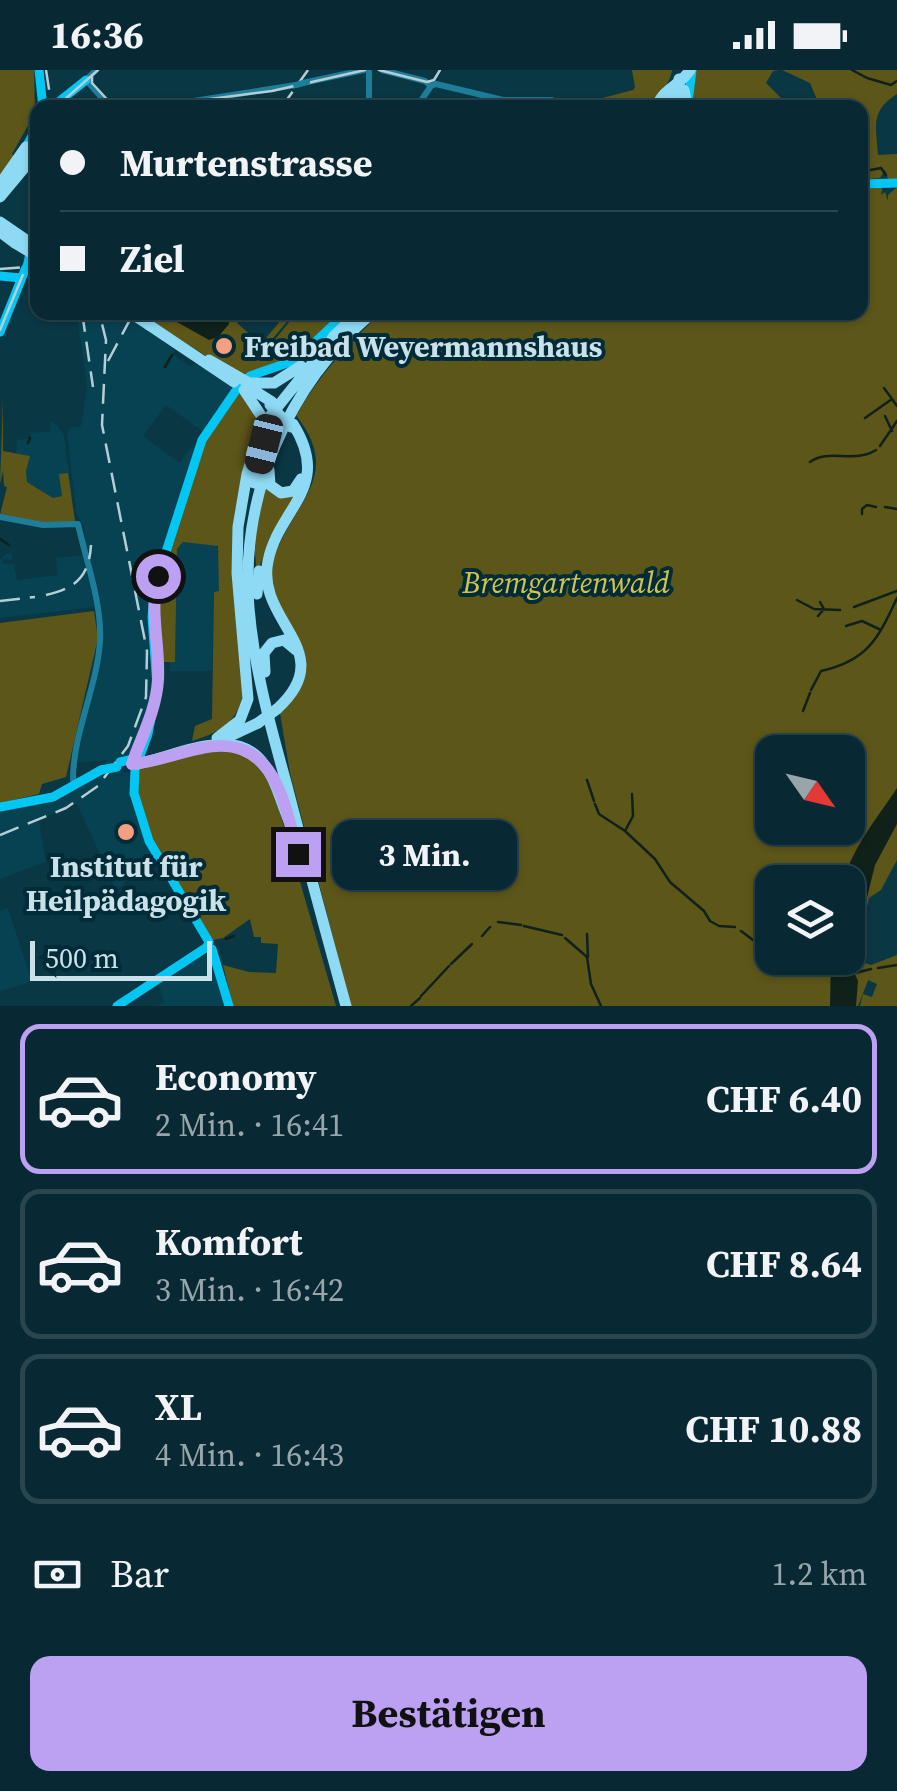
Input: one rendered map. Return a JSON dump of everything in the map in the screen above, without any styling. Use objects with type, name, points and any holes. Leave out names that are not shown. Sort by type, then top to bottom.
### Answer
[{"type":"highway","points":[[679,90],[691,70]]},
{"type":"highway","points":[[0,191],[30,150]]},
{"type":"highway","points":[[0,224],[30,258]]},
{"type":"highway","points":[[144,320],[244,385],[271,439],[268,479],[274,490],[287,494],[298,486],[302,472],[300,448],[292,426]]},
{"type":"highway","points":[[145,320],[271,404],[292,426],[306,454],[300,500],[274,544],[266,574],[272,603],[294,638],[301,658],[300,676],[292,693],[258,722],[198,748]]},
{"type":"highway","points":[[244,385],[282,380],[355,320]]},
{"type":"highway","points":[[241,550],[262,466],[286,411],[320,360],[358,320]]},
{"type":"highway","points":[[343,1006],[290,820],[250,658],[241,550],[243,508],[258,464],[320,368],[359,320]]},
{"type":"highway","points":[[217,738],[240,720],[248,699],[238,599],[244,488],[259,438],[283,397],[336,334]]},
{"type":"highway","points":[[271,439],[254,518],[248,574],[251,629],[268,717],[343,1006]]},
{"type":"highway","points":[[286,784],[265,677],[257,594],[259,571],[272,537],[304,486]]},
{"type":"highway","points":[[254,518],[252,554],[257,582],[266,603],[294,638]]},
{"type":"highway","points":[[265,677],[267,646],[281,640],[292,645],[299,659],[298,676],[277,707]]},
{"type":"highway","points":[[133,762],[258,722]]},
{"type":"highway","points":[[133,762],[228,744],[255,754],[270,773],[290,820]]},
{"type":"main road","points":[[39,70],[42,100]]},
{"type":"main road","points":[[679,90],[691,70]]},
{"type":"main road","points":[[66,100],[89,83]]},
{"type":"main road","points":[[868,184],[897,183]]},
{"type":"main road","points":[[0,276],[30,260]]},
{"type":"main road","points":[[0,332],[30,261]]},
{"type":"main road","points":[[229,1006],[210,946],[149,841],[134,794],[133,762],[150,724],[158,681],[152,617],[158,576],[202,440],[244,385],[299,358],[339,320]]},
{"type":"main road","points":[[133,762],[150,724]]},
{"type":"main road","points":[[0,808],[53,797],[86,772],[133,762]]},
{"type":"main road","points":[[73,783],[103,767]]},
{"type":"main road","points":[[117,1006],[210,946]]},
{"type":"street","points":[[96,70],[89,83],[104,100]]},
{"type":"street","points":[[203,100],[296,85],[352,70]]},
{"type":"street","points":[[382,70],[504,100],[552,100]]},
{"type":"street","points":[[340,74],[368,71],[369,100]]},
{"type":"street","points":[[422,100],[432,85]]},
{"type":"street","points":[[0,517],[37,525],[78,524],[92,579],[100,640],[73,783]]},
{"type":"street","points":[[73,768],[86,772]]},
{"type":"shaded area","points":[[70,320],[147,320],[179,343],[172,354],[190,366],[198,363],[238,388],[205,433],[166,405],[143,436],[180,463],[191,447],[197,452],[189,474],[148,715],[131,753],[114,770],[128,773],[130,790],[157,859],[121,876],[125,885],[115,889],[77,803],[39,820],[46,862],[0,879],[0,809],[56,802],[88,783],[108,760],[73,763],[100,640],[91,585],[94,607],[0,618],[0,560],[6,553],[13,554],[11,560],[3,559],[3,564],[14,564],[17,580],[58,575],[56,558],[83,555],[85,529],[76,511],[67,433],[70,428],[81,426],[87,385],[78,323]]},
{"type":"shaded area","points":[[228,320],[229,324],[218,337],[209,340],[177,322]]},
{"type":"shaded area","points":[[50,421],[64,435],[72,495],[53,498],[27,482],[26,459],[16,454],[17,440],[31,438],[31,433],[51,431]]},
{"type":"shaded area","points":[[183,542],[214,544],[219,550],[212,671],[170,671],[170,662],[175,662],[177,549]]},
{"type":"shaded area","points":[[897,788],[897,824],[875,865],[865,906],[865,865],[850,865],[859,845],[865,845],[865,835]]},
{"type":"shaded area","points":[[8,908],[31,979],[0,991],[0,911]]},
{"type":"shaded area","points":[[209,952],[227,1006],[156,1006],[164,1003],[159,984]]},
{"type":"shaded area","points":[[831,975],[855,975],[856,1006],[830,1006]]},
{"type":"green space","points":[[0,70],[34,70],[35,100],[30,100],[30,122],[12,154],[16,158],[0,181]]},
{"type":"green space","points":[[632,70],[672,70],[656,100],[595,100],[633,90]]},
{"type":"green space","points":[[695,70],[779,70],[773,71],[766,83],[783,100],[691,100]]},
{"type":"green space","points":[[782,70],[897,70],[897,94],[882,107],[876,127],[878,155],[897,154],[897,181],[888,179],[885,170],[880,178],[868,179],[868,100],[815,100],[810,83]]},
{"type":"green space","name":"Bremgartenwald","points":[[883,186],[881,195],[885,192],[888,201],[888,195],[897,187],[897,860],[881,890],[869,898],[865,916],[865,865],[755,865],[755,975],[865,975],[865,963],[871,965],[897,955],[897,1006],[860,1006],[863,994],[872,997],[877,984],[868,980],[858,1006],[351,1006],[290,773],[280,713],[298,691],[305,672],[304,655],[279,607],[270,568],[316,468],[309,435],[296,415],[335,361],[374,320],[868,320],[868,187]]},
{"type":"green space","points":[[150,320],[238,320],[261,344],[281,320],[288,320],[264,349],[258,347],[265,352],[290,320],[337,320],[295,359],[237,376]]},
{"type":"green space","points":[[239,391],[257,414],[259,425],[236,512],[245,687],[234,717],[214,733],[192,741],[195,726],[212,719],[218,546],[183,542],[177,549],[175,662],[161,662],[155,600],[205,439]]},
{"type":"green space","points":[[3,397],[3,451],[30,456],[27,482],[53,498],[62,496],[59,474],[68,473],[75,521],[54,524],[0,515],[7,487],[3,471],[0,484]]},
{"type":"green space","points":[[303,483],[269,539],[257,575],[254,542],[264,488],[272,490]]},
{"type":"green space","points":[[94,611],[98,638],[66,777],[42,784],[39,794],[0,803],[0,623]]},
{"type":"green space","points":[[224,750],[255,763],[274,792],[336,1006],[233,1006],[223,965],[249,972],[276,973],[278,944],[261,943],[261,937],[254,937],[250,919],[223,938],[213,940],[149,837],[138,791],[140,768],[185,754]]},
{"type":"waterway","points":[[852,70],[891,85],[897,81]]},
{"type":"waterway","points":[[868,170],[881,168],[886,175]]},
{"type":"waterway","points":[[165,367],[172,355]]},
{"type":"waterway","points":[[884,388],[892,399]]},
{"type":"waterway","points":[[865,418],[892,399],[897,406]]},
{"type":"waterway","points":[[885,416],[892,431]]},
{"type":"waterway","points":[[880,446],[897,421]]},
{"type":"waterway","points":[[28,443],[30,438]]},
{"type":"waterway","points":[[810,462],[825,456],[859,456],[876,450]]},
{"type":"waterway","points":[[862,514],[867,505],[876,507]]},
{"type":"waterway","points":[[885,507],[897,509]]},
{"type":"waterway","points":[[0,539],[9,545]]},
{"type":"waterway","points":[[854,607],[897,591]]},
{"type":"waterway","points":[[811,690],[821,671],[850,661],[869,646],[897,598]]},
{"type":"waterway","points":[[797,600],[814,609],[840,610]]},
{"type":"waterway","points":[[818,616],[824,609],[820,602]]},
{"type":"waterway","points":[[846,626],[862,621],[881,630]]},
{"type":"waterway","points":[[803,711],[810,693]]},
{"type":"waterway","points":[[587,780],[594,801]]},
{"type":"waterway","points":[[632,794],[633,816],[625,831],[710,921],[735,927]]},
{"type":"waterway","points":[[595,804],[599,814],[625,831]]},
{"type":"waterway","points":[[498,922],[521,925]]},
{"type":"waterway","points":[[524,926],[562,935]]},
{"type":"waterway","points":[[482,936],[490,927]]},
{"type":"waterway","points":[[741,931],[755,942]]},
{"type":"waterway","points":[[587,934],[588,957]]},
{"type":"waterway","points":[[226,939],[234,936]]},
{"type":"waterway","points":[[565,938],[587,957],[591,984],[601,1006]]},
{"type":"waterway","points":[[451,964],[472,944]]},
{"type":"waterway","points":[[878,968],[897,965]]},
{"type":"waterway","points":[[421,996],[449,966]]},
{"type":"waterway","points":[[865,970],[871,969]]},
{"type":"waterway","points":[[411,1006],[420,998]]},
{"type":"tram line","points":[[64,100],[98,70]]},
{"type":"tram line","points":[[203,100],[272,91],[365,70]]},
{"type":"tram line","points":[[379,70],[427,82],[434,80],[440,70]]},
{"type":"tram line","points":[[92,75],[92,83],[108,100]]},
{"type":"tram line","points":[[30,154],[30,159]]},
{"type":"tram line","points":[[0,330],[30,256]]},
{"type":"railway","points":[[46,70],[51,100]]},
{"type":"railway","points":[[287,100],[308,70]]},
{"type":"railway","points":[[0,269],[30,267]]},
{"type":"railway","points":[[83,320],[93,387]]},
{"type":"railway","points":[[0,835],[66,808],[98,786],[128,746],[146,697],[147,651],[102,425],[106,340],[101,320]]},
{"type":"railway","points":[[108,361],[130,320]]},
{"type":"railway","points":[[46,595],[79,579],[91,545]]},
{"type":"railway","points":[[0,601],[35,597]]},
{"type":"place","name":"Freibad Weyermannshaus","points":[[224,346]]},
{"type":"place","name":"Institut für Heilpädagogik","points":[[126,832]]},
{"type":"route","points":[[158,576],[152,617],[158,666],[156,694],[150,724],[132,764],[218,745],[247,749],[270,773],[290,820],[298,854]]}]
